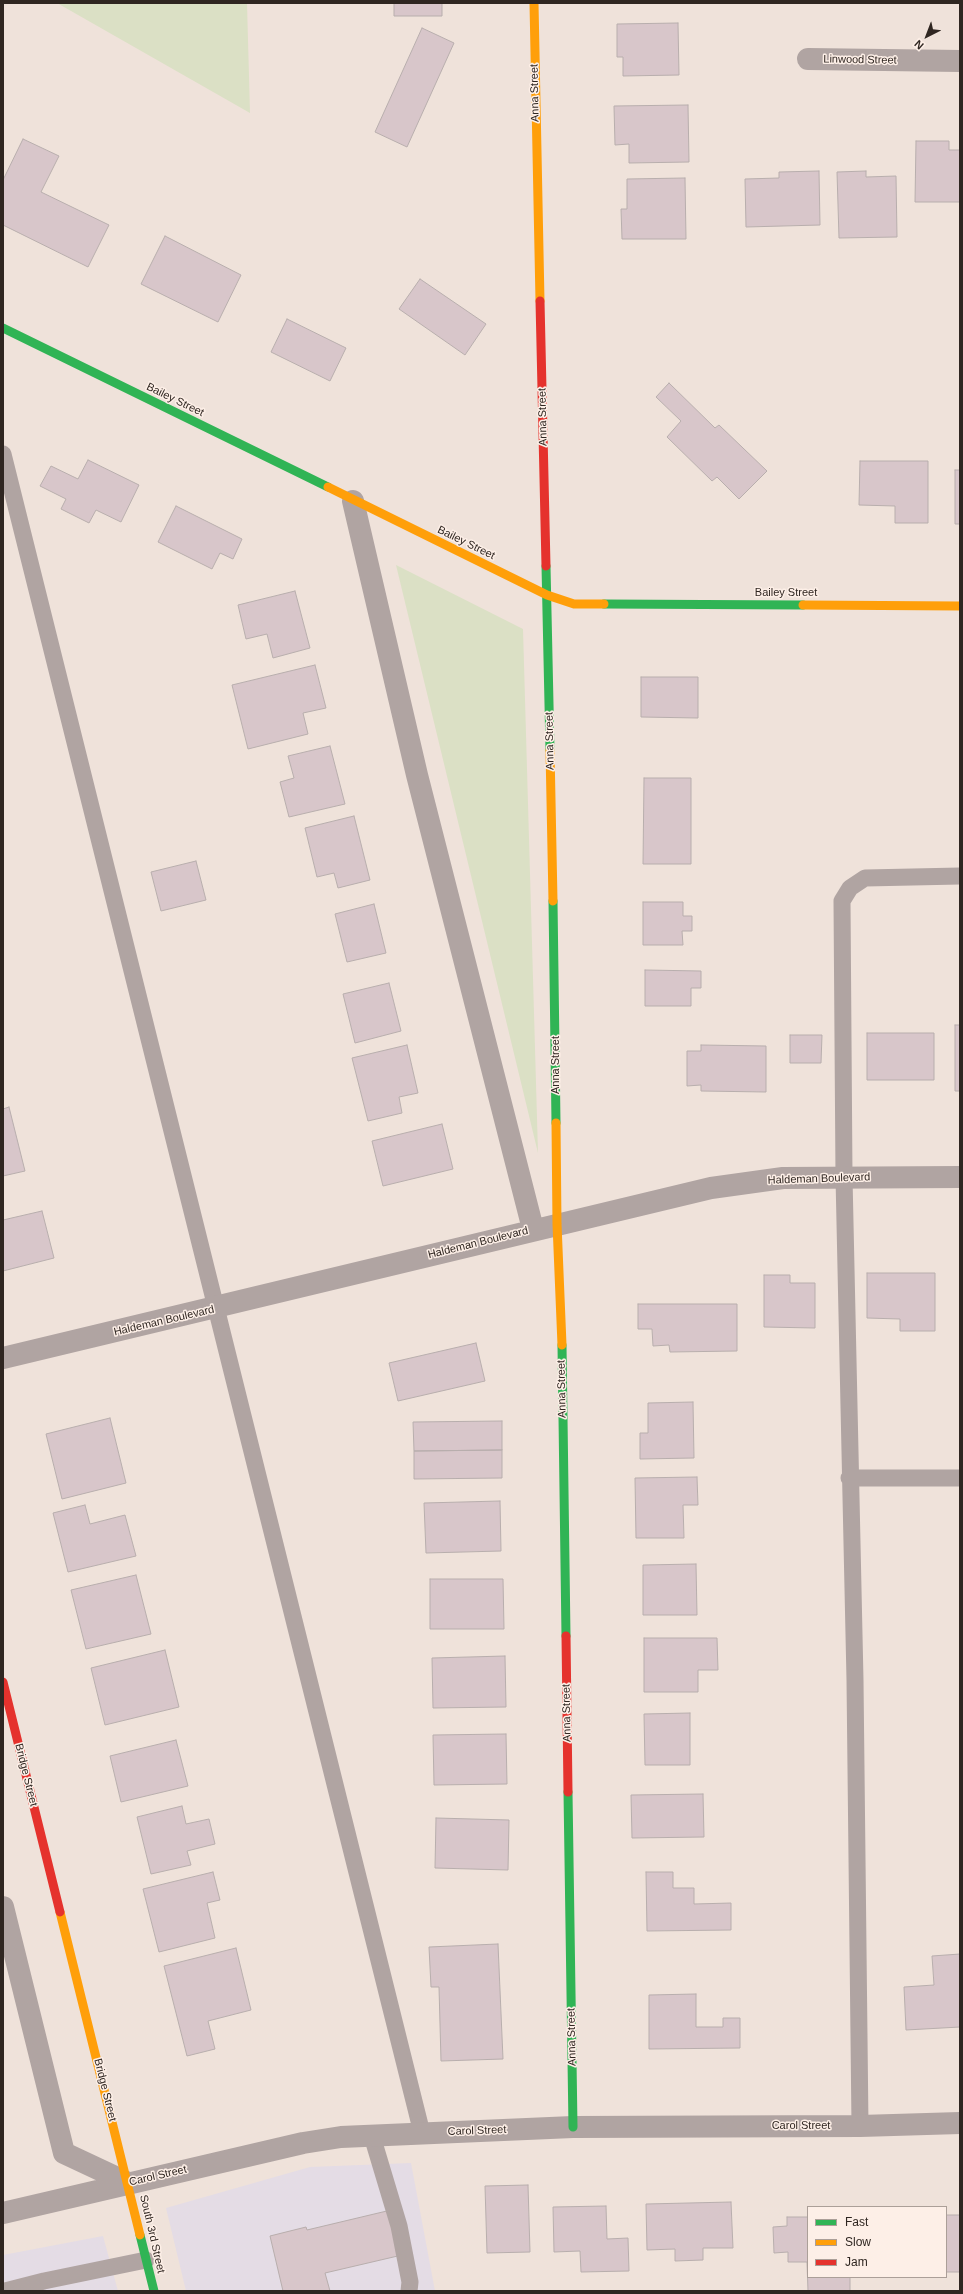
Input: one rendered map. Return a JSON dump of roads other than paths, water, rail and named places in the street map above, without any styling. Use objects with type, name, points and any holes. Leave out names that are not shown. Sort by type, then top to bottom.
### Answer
[{"type":"street","name":"Anna Street","points":[[534,3],[556,1032],[557,1224],[562,1358],[574,2127]]},
{"type":"street","name":"Linwood Street","points":[[808,59],[960,61]]},
{"type":"street","name":"Bailey Street","points":[[3,328],[547,595],[574,604],[960,606]]},
{"type":"street","points":[[353,501],[419,783],[533,1229]]},
{"type":"street","name":"Haldeman Boulevard","points":[[3,1358],[216,1308],[533,1229],[711,1188],[783,1178],[960,1177]]},
{"type":"street","name":"Bridge Street","points":[[3,1682],[128,2183]]},
{"type":"street","points":[[3,1907],[64,2153],[128,2183]]},
{"type":"street","name":"Carol Street","points":[[3,2213],[303,2143],[341,2137],[574,2127],[860,2126],[960,2123]]},
{"type":"street","name":"South 3rd Street","points":[[128,2183],[154,2291]]},
{"type":"lane","points":[[3,454],[422,2133]]},
{"type":"lane","points":[[860,2126],[855,1680],[849,1478],[844,1177],[842,901],[850,888],[865,878],[960,876]]},
{"type":"lane","points":[[849,1478],[960,1478]]},
{"type":"lane","points":[[372,2136],[399,2226],[410,2282],[409,2291]]},
{"type":"lane","points":[[4,2291],[44,2280],[146,2260]]}]
